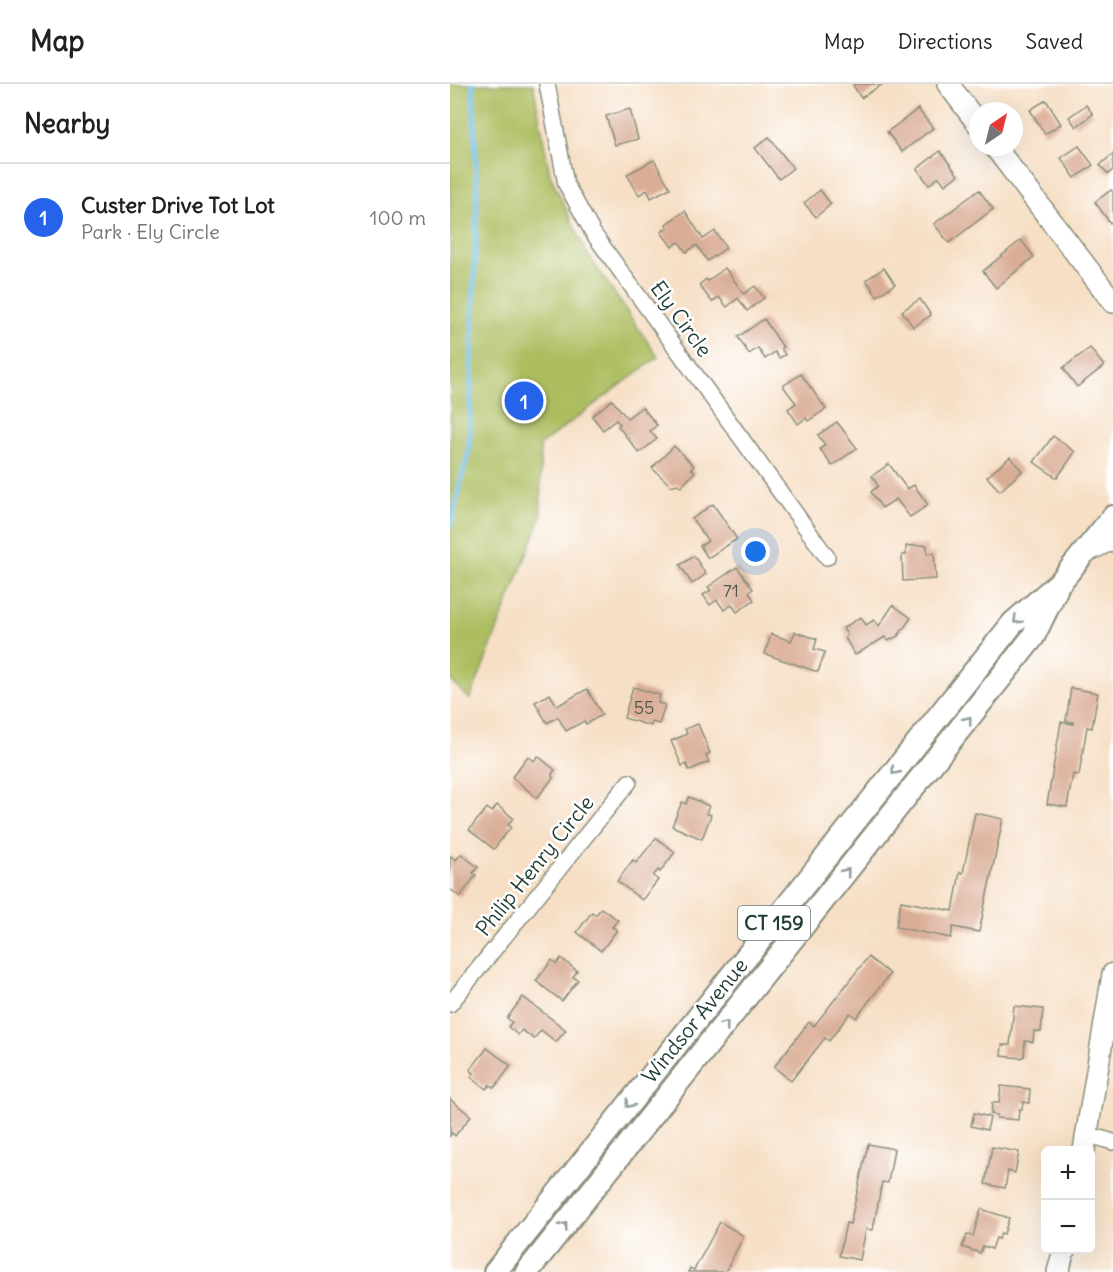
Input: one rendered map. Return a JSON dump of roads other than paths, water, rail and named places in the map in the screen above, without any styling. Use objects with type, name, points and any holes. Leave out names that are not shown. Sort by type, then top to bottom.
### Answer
[{"type":"main road","name":"Windsor Avenue","points":[[495,1272],[1013,623],[1061,581],[1113,517]]},
{"type":"main road","name":"Windsor Avenue","points":[[527,1272],[1033,637],[1061,581]]},
{"type":"main road","points":[[686,1033],[706,1048]]},
{"type":"street","name":"Ely Circle","points":[[547,84],[566,184],[593,233],[827,557]]},
{"type":"street","points":[[948,84],[969,112]]},
{"type":"street","points":[[1003,156],[1113,302]]},
{"type":"street","points":[[1079,558],[1113,542]]},
{"type":"street","name":"Philip Henry Circle","points":[[450,1004],[629,782]]},
{"type":"street","points":[[1113,974],[1085,1142],[1113,1142]]},
{"type":"street","points":[[1058,1272],[1063,1254]]},
{"type":"waterway","points":[[450,526],[469,449],[477,193],[473,84]]},
{"type":"place","name":"Custer Drive Tot Lot","points":[[524,401]]}]
